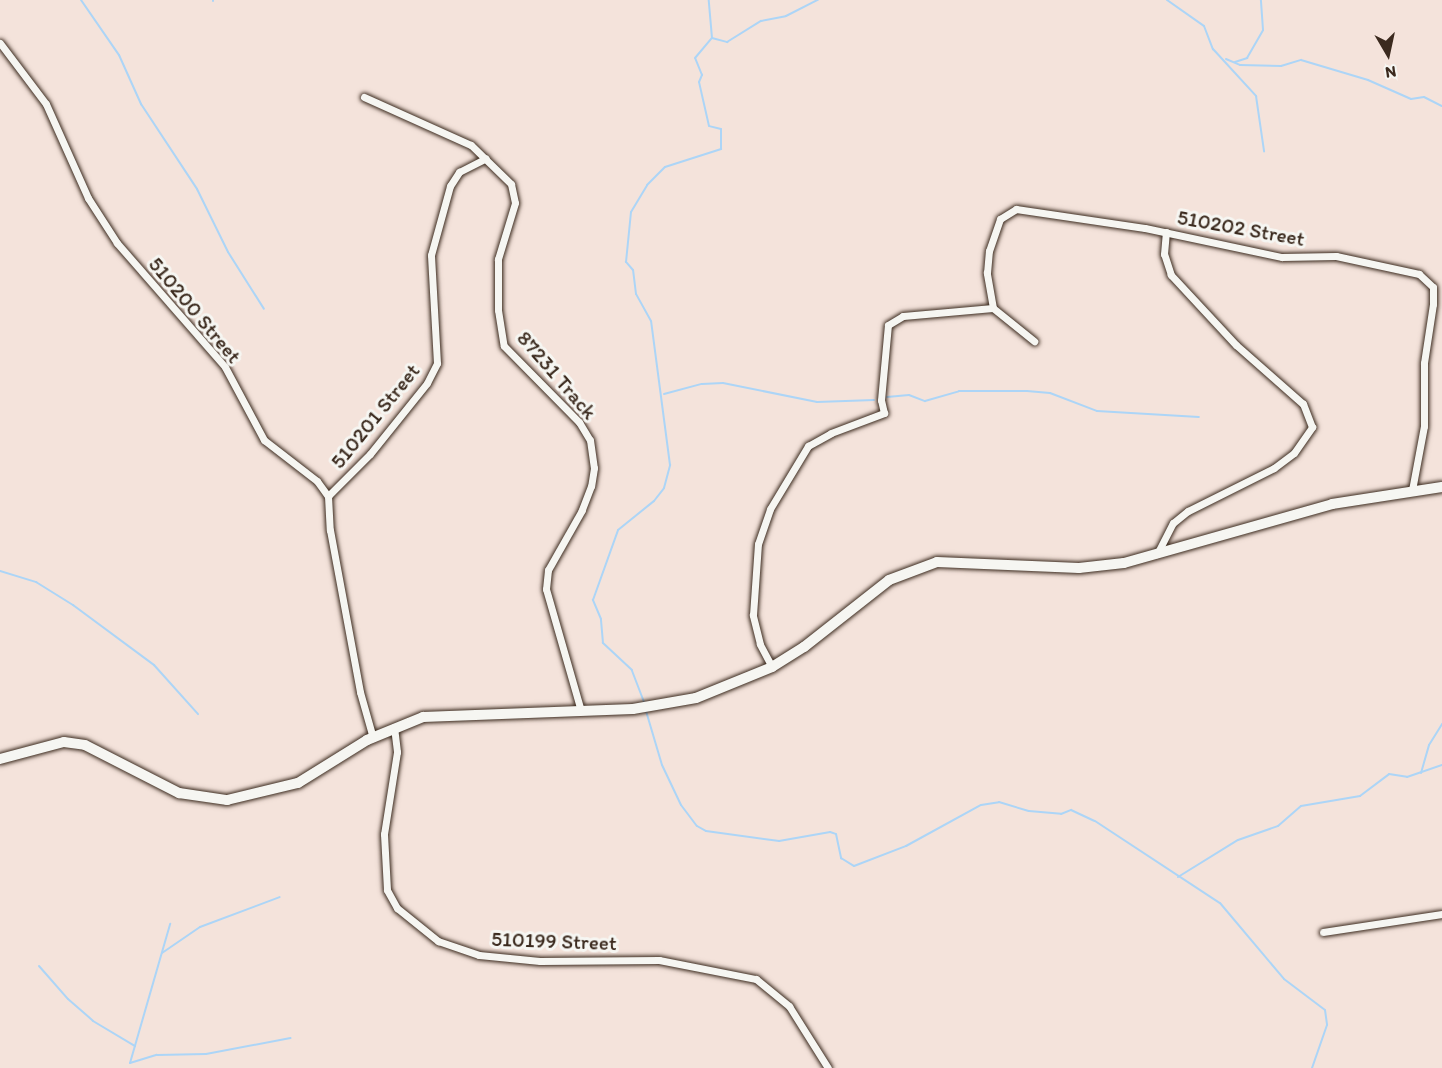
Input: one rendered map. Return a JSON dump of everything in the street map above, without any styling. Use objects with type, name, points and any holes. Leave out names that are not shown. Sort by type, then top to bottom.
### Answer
[{"type":"street","name":"510200 Street","points":[[0,44],[46,104],[88,198],[117,243],[225,367],[264,440],[317,481],[328,496]]},
{"type":"street","name":"87231 Track","points":[[364,97],[471,145],[511,184],[515,203],[498,259],[498,310],[504,346],[579,422],[590,440],[594,468],[591,486],[582,510],[549,570],[546,589],[581,711]]},
{"type":"street","name":"510201 Street","points":[[328,496],[370,454],[427,383],[437,363],[431,255],[450,186],[459,172],[486,158]]},
{"type":"street","name":"510202 Street","points":[[993,308],[987,273],[989,251],[1000,219],[1016,209],[1166,232],[1282,256],[1336,256],[1391,266],[1419,274],[1433,287],[1424,363],[1424,426],[1412,490]]},
{"type":"street","points":[[1156,555],[1173,523],[1188,511],[1274,468],[1294,453],[1312,427],[1303,404],[1236,345],[1171,275],[1164,254],[1166,232]]},
{"type":"street","points":[[772,667],[760,644],[753,615],[758,544],[770,509],[788,473],[808,446],[831,433],[884,413],[881,400],[888,325],[903,316],[993,308],[1034,341]]},
{"type":"street","points":[[0,759],[64,742],[85,745],[179,793],[227,800],[298,783],[373,738],[394,727],[423,717],[473,712],[633,709],[696,698],[772,667],[804,647],[889,580],[937,562],[1078,568],[1156,555],[1332,504],[1442,487]]},
{"type":"street","points":[[328,496],[330,530],[360,692],[373,738]]},
{"type":"street","name":"510199 Street","points":[[394,727],[397,752],[384,834],[387,890],[396,908],[438,941],[479,955],[540,961],[659,960],[756,979],[789,1006],[828,1068]]},
{"type":"street","points":[[1323,932],[1442,914]]},
{"type":"waterway","points":[[81,0],[119,55],[141,104],[197,189],[228,252],[264,309]]},
{"type":"waterway","points":[[644,702],[632,670],[603,643],[601,619],[593,600],[618,530],[654,501],[664,488],[670,465],[651,321],[636,294],[633,270],[626,262],[631,212],[647,185],[665,167],[721,149],[721,129],[709,126],[699,82],[702,75],[695,58],[712,38],[709,0]]},
{"type":"waterway","points":[[712,38],[727,42],[761,21],[786,16],[818,0]]},
{"type":"waterway","points":[[1167,0],[1204,26],[1213,49],[1256,96],[1264,151]]},
{"type":"waterway","points":[[1235,62],[1247,58],[1263,30],[1261,0]]},
{"type":"waterway","points":[[1226,59],[1240,65],[1281,66],[1301,60],[1368,80],[1411,99],[1424,97],[1442,106]]},
{"type":"waterway","points":[[664,394],[702,384],[723,383],[817,402],[874,400]]},
{"type":"waterway","points":[[887,397],[909,395],[925,401],[959,391],[1027,391],[1050,393],[1097,411],[1199,417]]},
{"type":"waterway","points":[[0,571],[36,582],[73,605],[154,665],[198,714]]},
{"type":"waterway","points":[[646,711],[662,765],[681,805],[697,826],[706,831],[779,841],[830,832],[836,834],[841,858],[854,866],[906,846],[981,805],[999,802],[1029,811],[1061,814],[1071,810],[1095,821],[1220,903],[1284,979],[1325,1010],[1327,1025],[1312,1068]]},
{"type":"waterway","points":[[1421,773],[1429,745],[1442,724]]},
{"type":"waterway","points":[[1178,877],[1238,840],[1278,826],[1301,806],[1360,796],[1389,774],[1407,777],[1442,765]]},
{"type":"waterway","points":[[162,953],[200,927],[280,897]]},
{"type":"waterway","points":[[130,1063],[170,924]]},
{"type":"waterway","points":[[39,966],[68,999],[93,1021],[135,1046]]},
{"type":"waterway","points":[[130,1063],[157,1055],[206,1054],[291,1038]]}]
